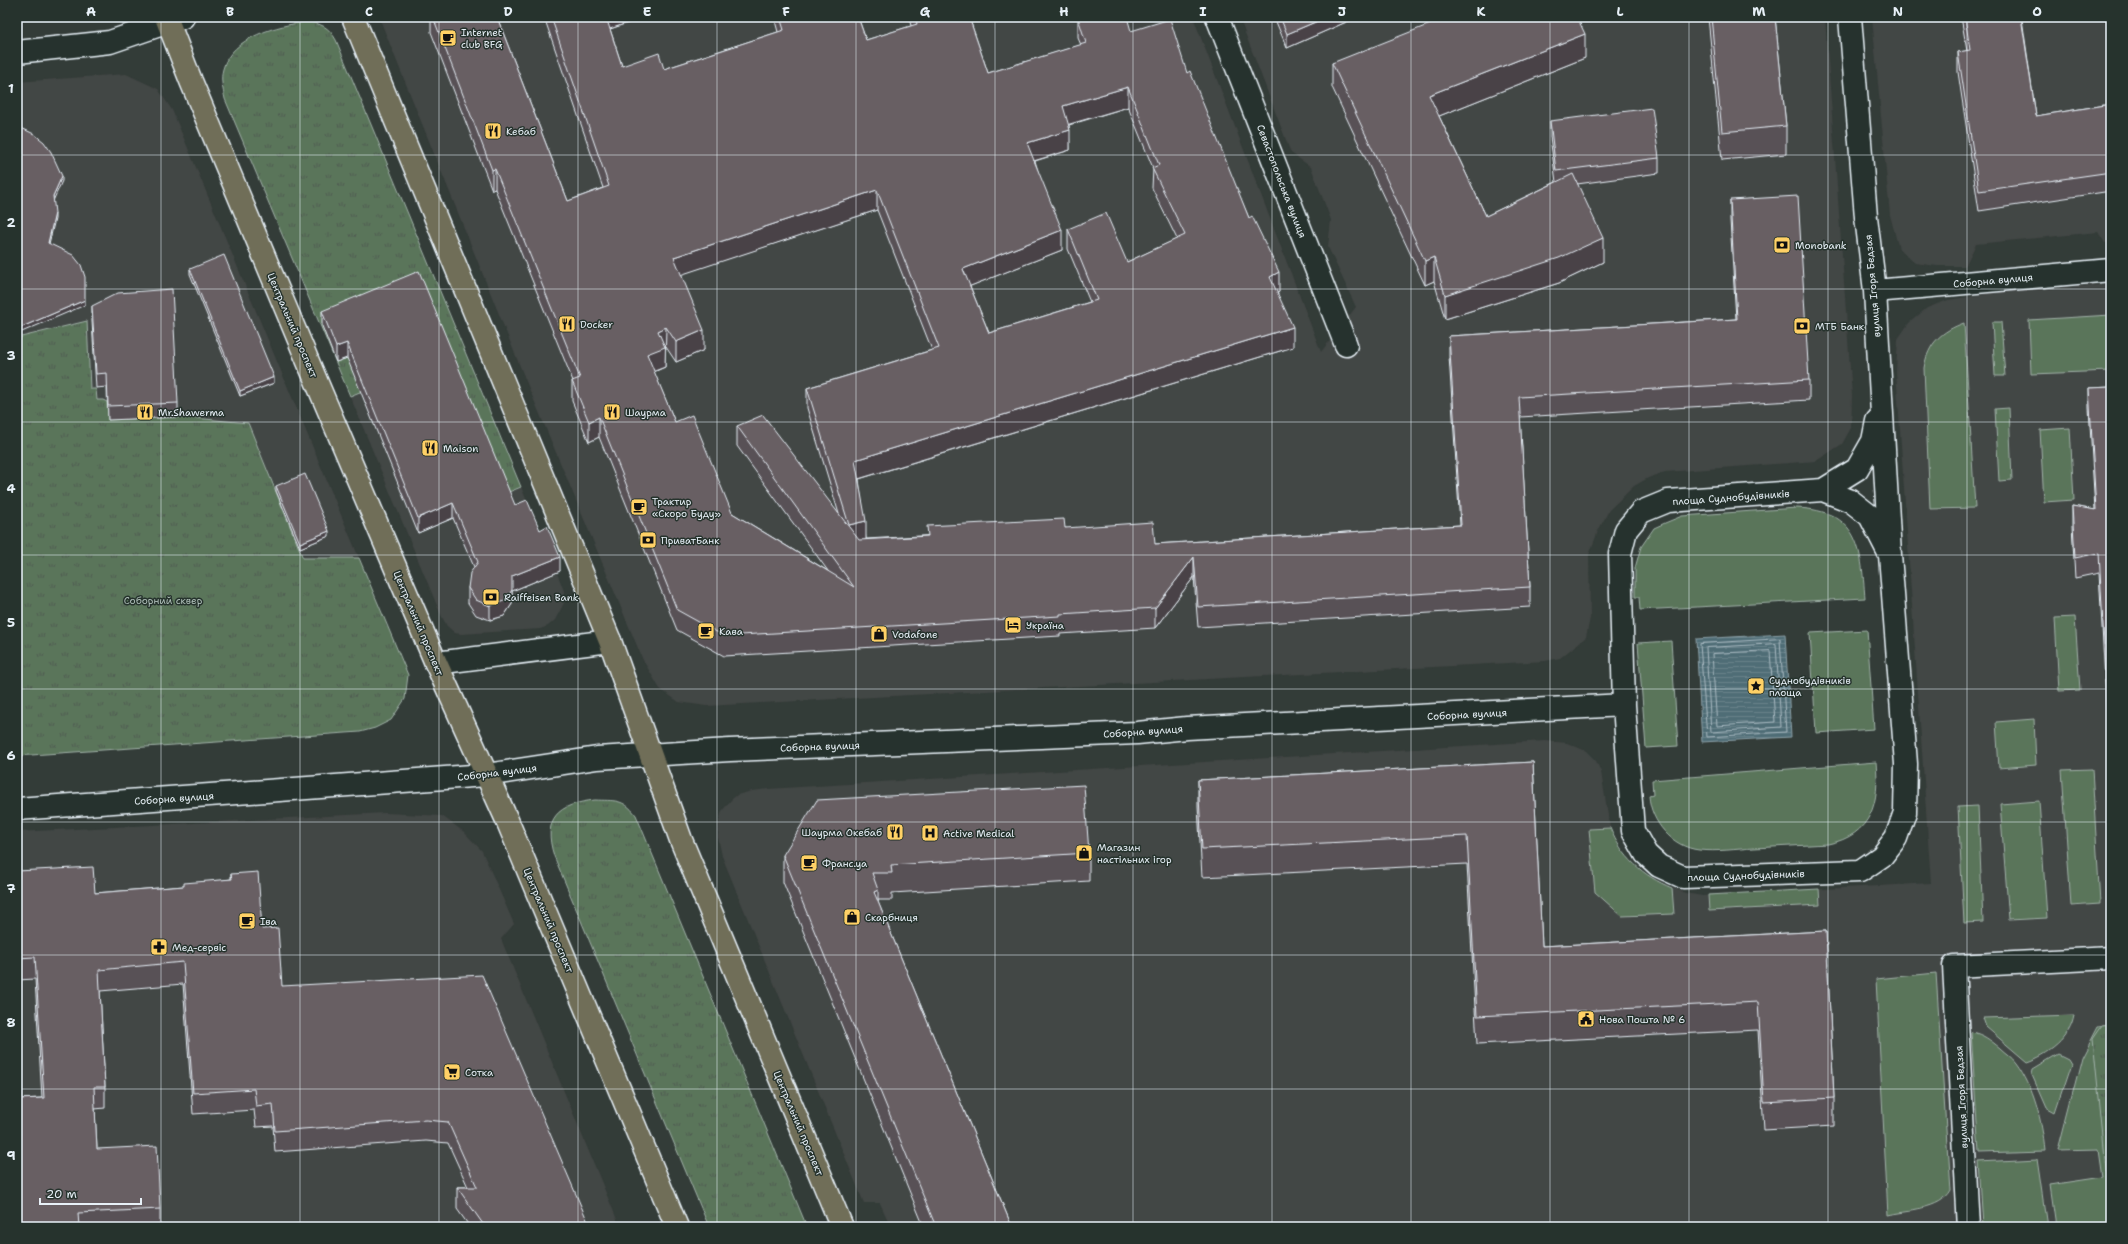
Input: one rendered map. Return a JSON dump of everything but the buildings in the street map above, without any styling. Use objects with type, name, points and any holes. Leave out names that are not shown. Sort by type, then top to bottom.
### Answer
[{"type":"main road","name":"Центральний проспект","points":[[353,17],[610,641],[652,755],[681,840],[842,1227]]},
{"type":"main road","name":"Центральний проспект","points":[[172,19],[194,88],[436,663],[527,867],[677,1227]]},
{"type":"street","name":"Севастопольська вулиця","points":[[1217,17],[1346,345]]},
{"type":"street","name":"вулиця Ігоря Бедзая","points":[[1850,17],[1866,217],[1875,291],[1890,554]]},
{"type":"street","points":[[17,52],[110,42],[172,19]]},
{"type":"street","name":"Соборна вулиця","points":[[1875,291],[2111,270]]},
{"type":"street","name":"площа Суднобудівників","points":[[1823,490],[1857,469],[1873,441],[1881,400]]},
{"type":"street","name":"площа Суднобудівників","points":[[1823,490],[1851,501],[1870,516],[1890,554],[1906,764],[1905,812],[1896,838],[1882,856],[1860,871],[1683,877],[1659,866],[1646,854],[1633,831],[1624,705],[1620,554],[1626,530],[1641,512],[1668,501],[1823,490]]},
{"type":"street","points":[[436,663],[610,641]]},
{"type":"street","name":"Соборна вулиця","points":[[17,809],[486,775],[597,758],[1137,733],[1624,705]]},
{"type":"street","name":"вулиця Ігоря Бедзая","points":[[1968,1227],[1954,966],[2111,958]]},
{"type":"shaded area","points":[[379,17],[1193,17],[1321,352],[1356,307],[1328,247],[1331,220],[1311,167],[1291,153],[1239,17],[1825,17],[1852,396],[1851,428],[1842,444],[1816,461],[1665,472],[1648,478],[1634,486],[1609,510],[1598,531],[1589,555],[1590,618],[1586,637],[1560,658],[1545,661],[706,706],[679,702],[660,689],[643,660],[526,381]]},
{"type":"shaded area","points":[[1872,17],[2111,17],[2111,242],[2105,243],[2098,232],[1976,244],[1965,266],[1937,266],[1915,263],[1899,249],[1890,215]]},
{"type":"shaded area","points":[[126,74],[158,89],[172,110],[359,558],[304,558],[248,423],[183,417],[108,420],[90,390],[86,321],[17,338],[17,82]]},
{"type":"shaded area","points":[[2111,284],[2111,1227],[891,1227],[880,1203],[864,1203],[722,856],[718,837],[719,821],[722,811],[737,795],[768,789],[1545,741],[1567,743],[1586,751],[1596,761],[1601,772],[1610,828],[1621,850],[1636,867],[1650,877],[1685,893],[1702,896],[1931,883],[1896,371],[1898,339],[1909,323],[1927,308],[1948,300],[1999,292]]},
{"type":"shaded area","points":[[431,363],[504,494],[521,487],[544,542],[560,571],[557,573],[564,591],[564,603],[555,620],[548,626],[540,629],[461,634],[455,633],[447,626],[441,615],[350,396]]},
{"type":"shaded area","points":[[386,813],[442,816],[464,832],[482,851],[514,924],[501,939],[620,1227],[17,1227],[17,832]]},
{"type":"green space","points":[[306,22],[324,26],[336,40],[521,487],[504,494],[431,363],[350,396],[225,99],[222,84],[222,73],[228,58],[246,41],[270,30]]},
{"type":"green space","points":[[2111,315],[2111,371],[2031,374],[2029,320]]},
{"type":"green space","name":"Соборний сквер","points":[[87,321],[90,389],[96,389],[97,400],[107,402],[108,420],[183,417],[248,423],[303,558],[359,558],[408,675],[405,699],[391,720],[375,728],[360,732],[17,756],[17,338]]},
{"type":"green space","points":[[1992,322],[2001,322],[2005,376],[1995,376]]},
{"type":"green space","points":[[1964,323],[1975,508],[1930,509],[1924,368],[1929,352],[1937,339],[1949,330]]},
{"type":"green space","points":[[2009,408],[2012,480],[1999,481],[1995,409]]},
{"type":"green space","points":[[2070,428],[2074,500],[2044,502],[2040,430]]},
{"type":"green space","points":[[1797,508],[1818,511],[1833,516],[1845,524],[1853,535],[1858,548],[1865,598],[1640,610],[1639,597],[1635,597],[1635,568],[1641,547],[1654,528],[1682,516]]},
{"type":"green space","points":[[2075,617],[2080,690],[2059,691],[2055,618]]},
{"type":"green space","points":[[1867,630],[1874,729],[1816,733],[1810,633]]},
{"type":"green space","points":[[1671,641],[1678,746],[1646,748],[1638,643]]},
{"type":"green space","points":[[2034,719],[2036,765],[1999,768],[1996,722]]},
{"type":"green space","points":[[1876,762],[1876,790],[1870,815],[1864,825],[1855,833],[1843,840],[1828,844],[1720,851],[1706,851],[1689,848],[1680,844],[1665,832],[1654,815],[1649,796],[1653,795],[1652,780]]},
{"type":"green space","points":[[2092,769],[2100,904],[2071,906],[2062,770]]},
{"type":"green space","points":[[595,800],[622,803],[636,815],[807,1227],[709,1227],[554,856],[550,832],[556,815],[571,805]]},
{"type":"green space","points":[[2039,801],[2047,918],[2009,920],[2000,804]]},
{"type":"green space","points":[[1978,806],[1983,922],[1964,923],[1958,807]]},
{"type":"green space","points":[[1610,828],[1627,857],[1652,878],[1672,888],[1674,914],[1622,916],[1595,892],[1589,829]]},
{"type":"green space","points":[[1819,889],[1820,905],[1709,911],[1708,895]]},
{"type":"green space","points":[[1936,973],[1950,1191],[1946,1197],[1939,1202],[1923,1208],[1888,1214],[1876,979]]},
{"type":"green space","points":[[2074,1015],[2068,1031],[2057,1044],[2043,1055],[2027,1062],[1986,1027],[1983,1018]]},
{"type":"green space","points":[[2111,1024],[2111,1227],[2055,1227],[2049,1185],[2102,1177],[2098,1149],[2058,1150],[2082,1057],[2098,1026]]},
{"type":"green space","points":[[2111,1024],[2111,1218],[2093,1038],[2102,1025]]},
{"type":"green space","points":[[1971,1032],[1990,1040],[2013,1059],[2022,1072],[2028,1083],[2036,1105],[2042,1128],[2045,1151],[1979,1153]]},
{"type":"green space","points":[[2058,1054],[2068,1059],[2071,1064],[2055,1112],[2046,1107],[2032,1075],[2033,1069]]},
{"type":"green space","points":[[2037,1159],[2047,1227],[1983,1227],[1979,1162]]},
{"type":"water","points":[[1785,634],[1791,737],[1702,742],[1696,639]]},
{"type":"place","name":"Internet club BFG","points":[[448,38]]},
{"type":"place","name":"Кебаб","points":[[493,131]]},
{"type":"place","name":"Monobank","points":[[1782,245]]},
{"type":"place","name":"Docker","points":[[567,324]]},
{"type":"place","name":"МТБ Банк","points":[[1802,326]]},
{"type":"place","name":"Mr.Shawerma","points":[[145,412]]},
{"type":"place","name":"Шаурма","points":[[612,412]]},
{"type":"place","name":"Maison","points":[[430,448]]},
{"type":"place","name":"Трактир «Скоро Буду»","points":[[639,507]]},
{"type":"place","name":"ПриватБанк","points":[[648,540]]},
{"type":"place","name":"Raiffeisen Bank","points":[[491,597]]},
{"type":"place","name":"Україна","points":[[1013,625]]},
{"type":"place","name":"Кава","points":[[706,631]]},
{"type":"place","name":"Vodafone","points":[[879,634]]},
{"type":"place","name":"Суднобудівників площа","points":[[1756,686]]},
{"type":"place","name":"Шаурма Окебаб","points":[[895,832]]},
{"type":"place","name":"Active Medical","points":[[930,833]]},
{"type":"place","name":"Магазин настільних ігор","points":[[1084,853]]},
{"type":"place","name":"Франс.уа","points":[[809,863]]},
{"type":"place","name":"Скарбниця","points":[[852,917]]},
{"type":"place","name":"Іва","points":[[247,921]]},
{"type":"place","name":"Мед-сервіс","points":[[159,947]]},
{"type":"place","name":"Нова Пошта № 6","points":[[1586,1019]]},
{"type":"place","name":"Сотка","points":[[452,1072]]}]
